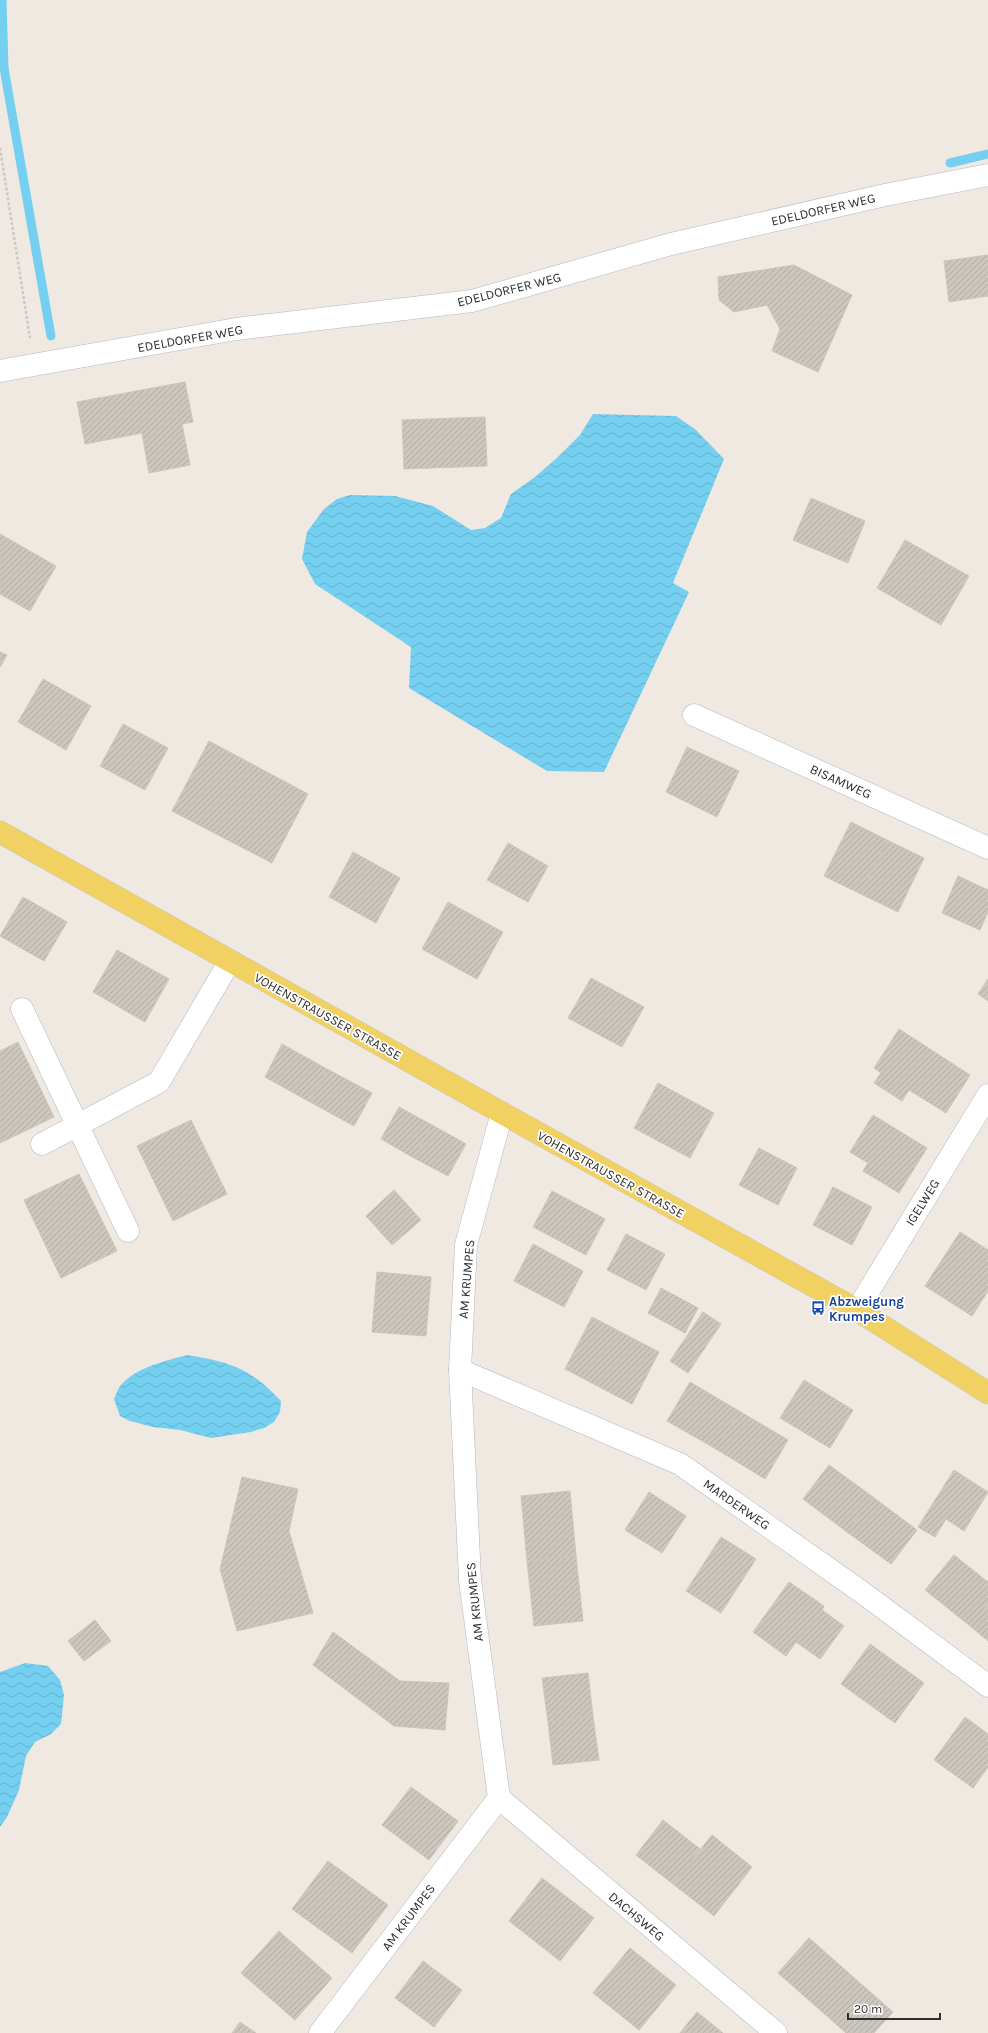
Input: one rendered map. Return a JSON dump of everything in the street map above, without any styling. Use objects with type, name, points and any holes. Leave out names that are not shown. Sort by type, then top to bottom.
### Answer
[{"type":"main road","name":"VOHENSTRAUSSER STRASSE","points":[[0,832],[858,1310],[988,1392]]},
{"type":"street","name":"EDELDORFER WEG","points":[[0,371],[236,329],[472,301],[679,243],[884,195],[988,175]]},
{"type":"street","name":"BISAMWEG","points":[[694,715],[988,848]]},
{"type":"street","points":[[42,1144],[159,1082],[230,961]]},
{"type":"street","points":[[22,1009],[128,1231]]},
{"type":"street","name":"IGELWEG","points":[[858,1310],[988,1095]]},
{"type":"street","name":"AM KRUMPES","points":[[320,2033],[499,1798],[470,1580],[460,1370],[466,1246],[502,1113]]},
{"type":"street","name":"MARDERWEG","points":[[460,1370],[680,1464],[863,1593],[988,1686]]},
{"type":"street","name":"DACHSWEG","points":[[499,1798],[775,2033]]},
{"type":"path","points":[[0,148],[35,364]]},
{"type":"water","points":[[593,414],[676,416],[696,430],[724,459],[673,583],[689,592],[604,772],[547,771],[409,688],[411,647],[315,584],[302,559],[307,532],[324,509],[337,499],[350,495],[395,496],[433,506],[471,530],[485,528],[501,518],[511,494],[535,477],[580,435]]},
{"type":"water","points":[[187,1355],[215,1360],[227,1364],[238,1368],[259,1381],[281,1401],[280,1412],[274,1422],[264,1428],[251,1432],[211,1438],[180,1430],[153,1427],[130,1421],[120,1416],[114,1399],[120,1386],[143,1369]]},
{"type":"water","points":[[25,1663],[48,1666],[60,1680],[64,1695],[61,1724],[51,1734],[35,1742],[26,1756],[19,1790],[7,1817],[0,1827],[0,1672]]},
{"type":"building","points":[[988,255],[988,296],[949,302],[944,261]]},
{"type":"building","points":[[794,265],[852,295],[818,372],[772,351],[780,329],[767,305],[734,312],[719,300],[718,277]]},
{"type":"building","points":[[185,382],[193,422],[182,424],[190,465],[149,473],[142,433],[85,444],[77,402]]},
{"type":"building","points":[[485,417],[487,466],[404,469],[402,420]]},
{"type":"building","points":[[811,498],[865,521],[848,563],[793,540]]},
{"type":"building","points":[[0,534],[56,566],[30,611],[0,594]]},
{"type":"building","points":[[905,540],[969,576],[941,625],[877,588]]},
{"type":"building","points":[[0,652],[7,655],[0,667]]},
{"type":"building","points":[[43,679],[91,706],[66,750],[18,722]]},
{"type":"building","points":[[123,724],[168,748],[145,790],[100,766]]},
{"type":"building","points":[[209,741],[308,794],[272,863],[172,811]]},
{"type":"building","points":[[687,747],[739,771],[717,817],[666,792]]},
{"type":"building","points":[[851,822],[887,840],[861,894],[824,876]]},
{"type":"building","points":[[887,840],[924,858],[898,912],[861,894]]},
{"type":"building","points":[[508,843],[548,866],[528,902],[487,880]]},
{"type":"building","points":[[353,852],[400,878],[376,923],[329,897]]},
{"type":"building","points":[[958,876],[988,890],[988,912],[980,930],[942,913]]},
{"type":"building","points":[[23,897],[67,922],[44,961],[0,936]]},
{"type":"building","points":[[448,902],[503,932],[477,979],[422,949]]},
{"type":"building","points":[[117,950],[169,979],[145,1022],[93,992]]},
{"type":"building","points":[[591,978],[644,1007],[622,1047],[568,1018]]},
{"type":"building","points":[[988,979],[988,1001],[978,994]]},
{"type":"building","points":[[899,1029],[970,1075],[946,1113],[909,1090],[902,1101],[874,1083],[881,1073],[874,1068]]},
{"type":"building","points":[[18,1042],[54,1117],[0,1143],[0,1051]]},
{"type":"building","points":[[282,1044],[327,1069],[310,1102],[265,1077]]},
{"type":"building","points":[[327,1069],[372,1093],[354,1126],[310,1102]]},
{"type":"building","points":[[658,1083],[714,1113],[690,1158],[634,1128]]},
{"type":"building","points":[[399,1107],[432,1125],[414,1158],[381,1139]]},
{"type":"building","points":[[873,1115],[927,1148],[899,1193],[863,1171],[868,1163],[850,1152]]},
{"type":"building","points":[[191,1120],[227,1194],[173,1221],[137,1146]]},
{"type":"building","points":[[432,1125],[466,1144],[448,1176],[414,1158]]},
{"type":"building","points":[[759,1148],[797,1168],[778,1205],[739,1185]]},
{"type":"building","points":[[79,1174],[117,1251],[61,1278],[24,1200]]},
{"type":"building","points":[[833,1187],[872,1207],[852,1245],[813,1225]]},
{"type":"building","points":[[394,1190],[421,1220],[392,1245],[366,1216]]},
{"type":"building","points":[[552,1191],[605,1219],[586,1255],[533,1227]]},
{"type":"building","points":[[960,1232],[988,1250],[988,1291],[972,1316],[925,1286]]},
{"type":"building","points":[[626,1234],[665,1254],[646,1290],[607,1270]]},
{"type":"building","points":[[533,1244],[583,1271],[564,1307],[514,1281]]},
{"type":"building","points":[[377,1272],[431,1277],[426,1336],[372,1332]]},
{"type":"building","points":[[661,1288],[698,1308],[685,1333],[648,1313]]},
{"type":"building","points":[[703,1312],[721,1324],[688,1373],[670,1361]]},
{"type":"building","points":[[592,1317],[659,1352],[632,1404],[565,1369]]},
{"type":"building","points":[[804,1380],[853,1410],[830,1448],[780,1418]]},
{"type":"building","points":[[690,1382],[739,1411],[716,1449],[667,1421]]},
{"type":"building","points":[[739,1411],[788,1440],[765,1479],[716,1449]]},
{"type":"building","points":[[829,1465],[873,1497],[847,1532],[803,1499]]},
{"type":"building","points":[[954,1470],[988,1492],[964,1531],[946,1519],[935,1537],[918,1527]]},
{"type":"building","points":[[242,1477],[298,1489],[289,1531],[313,1613],[237,1631],[220,1569]]},
{"type":"building","points":[[570,1491],[576,1556],[527,1561],[521,1496]]},
{"type":"building","points":[[649,1492],[686,1516],[662,1553],[625,1530]]},
{"type":"building","points":[[873,1497],[917,1530],[891,1564],[847,1532]]},
{"type":"building","points":[[721,1537],[756,1559],[721,1613],[686,1591]]},
{"type":"building","points":[[954,1555],[988,1582],[988,1604],[970,1626],[925,1590]]},
{"type":"building","points":[[576,1556],[583,1621],[534,1626],[527,1561]]},
{"type":"building","points":[[789,1582],[824,1606],[822,1610],[844,1626],[820,1659],[796,1642],[786,1656],[753,1632]]},
{"type":"building","points":[[988,1604],[988,1641],[970,1626]]},
{"type":"building","points":[[95,1620],[111,1641],[84,1661],[68,1641]]},
{"type":"building","points":[[333,1632],[400,1681],[449,1683],[445,1730],[394,1726],[313,1665]]},
{"type":"building","points":[[870,1644],[924,1683],[895,1723],[841,1684]]},
{"type":"building","points":[[588,1673],[593,1716],[548,1722],[542,1678]]},
{"type":"building","points":[[593,1716],[599,1760],[553,1765],[548,1722]]},
{"type":"building","points":[[965,1717],[988,1734],[988,1767],[973,1788],[934,1760]]},
{"type":"building","points":[[411,1787],[458,1821],[429,1860],[382,1825]]},
{"type":"building","points":[[663,1820],[700,1849],[673,1884],[636,1855]]},
{"type":"building","points":[[712,1835],[752,1867],[714,1916],[673,1884]]},
{"type":"building","points":[[328,1861],[388,1905],[352,1953],[292,1909]]},
{"type":"building","points":[[542,1878],[594,1918],[560,1961],[509,1921]]},
{"type":"building","points":[[279,1931],[332,1978],[295,2020],[241,1973]]},
{"type":"building","points":[[809,1938],[851,1975],[820,2010],[778,1973]]},
{"type":"building","points":[[630,1948],[676,1985],[639,2030],[593,1993]]},
{"type":"building","points":[[423,1961],[462,1990],[434,2027],[395,1998]]},
{"type":"building","points":[[851,1975],[893,2012],[874,2033],[846,2033],[820,2010]]},
{"type":"building","points":[[697,2012],[723,2033],[680,2033]]},
{"type":"building","points":[[240,2022],[256,2033],[232,2033]]},
{"type":"waterway","points":[[2,0],[4,68],[51,336]]},
{"type":"waterway","points":[[950,163],[988,154]]},
{"type":"place","name":"Abzweigung Krumpes","points":[[818,1308]]}]
